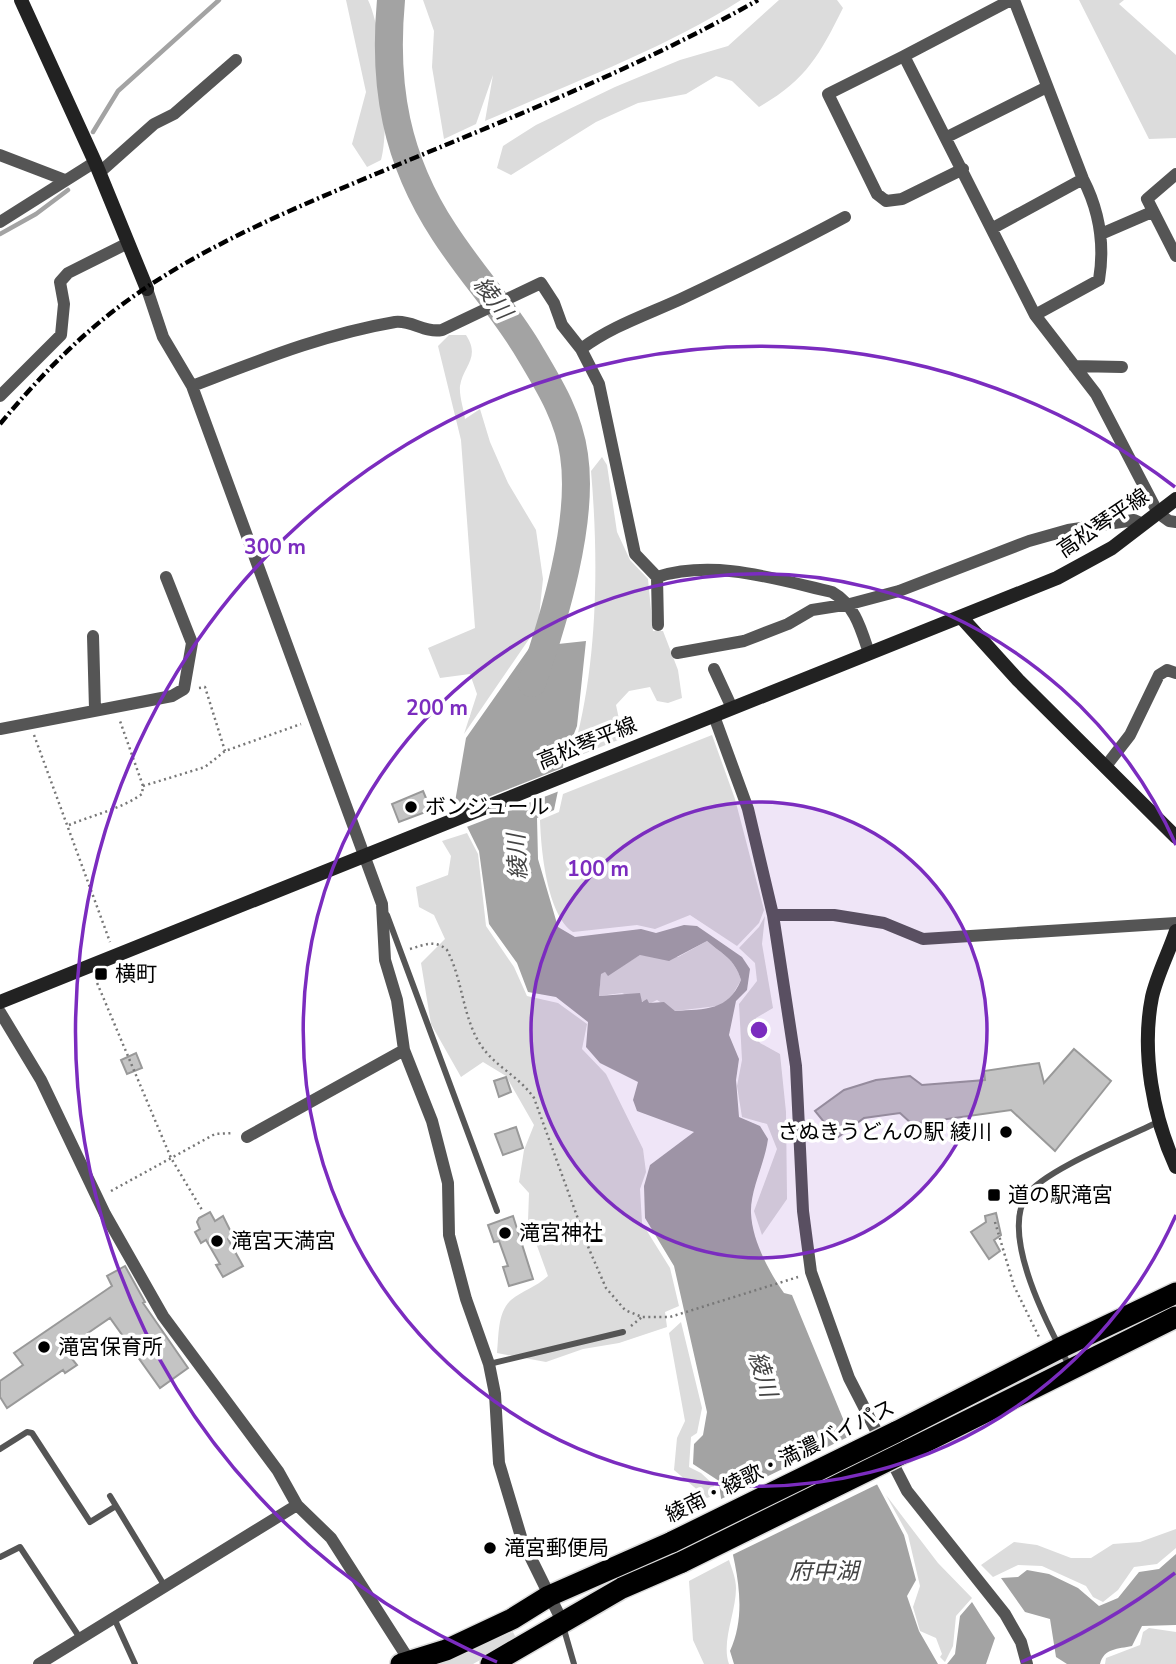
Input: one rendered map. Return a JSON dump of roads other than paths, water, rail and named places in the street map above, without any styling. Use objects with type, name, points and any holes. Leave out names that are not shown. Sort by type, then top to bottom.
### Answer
[{"type":"highway","name":"綾南・綾歌・満濃バイパス","points":[[405,1662],[446,1650],[512,1619],[549,1597],[672,1542],[897,1432],[1050,1344],[1176,1293]]},
{"type":"highway","points":[[492,1664],[562,1620],[622,1588],[682,1562],[1176,1317]]},
{"type":"main road","points":[[21,0],[97,167],[147,289]]},
{"type":"main road","name":"高松琴平線","points":[[0,1002],[1074,570],[1176,499]]},
{"type":"main road","points":[[961,617],[1010,671],[1176,837]]},
{"type":"main road","points":[[1176,931],[1173,947],[1149,1012],[1158,1122],[1176,1167]]},
{"type":"street","points":[[963,169],[902,199],[886,201],[877,194],[828,94],[1012,0],[1083,179],[1097,205],[1101,234],[1099,280],[1035,315]]},
{"type":"street","points":[[904,56],[947,136],[1035,315],[1111,420],[1158,513],[1168,521],[1176,522]]},
{"type":"street","points":[[0,222],[65,180],[97,167],[154,124],[174,114],[236,60]]},
{"type":"street","points":[[947,136],[1047,87]]},
{"type":"street","points":[[0,155],[65,180]]},
{"type":"street","points":[[1176,174],[1147,200],[1176,256]]},
{"type":"street","points":[[993,228],[1083,179]]},
{"type":"street","points":[[1101,234],[1152,212]]},
{"type":"street","points":[[581,349],[608,329],[647,315],[845,217]]},
{"type":"street","points":[[0,396],[61,335],[64,304],[60,282],[68,273],[128,243]]},
{"type":"street","points":[[192,386],[295,347],[398,321],[428,332],[442,330],[541,284],[554,303],[562,325],[581,349],[599,384],[635,554],[657,577],[658,625]]},
{"type":"street","points":[[147,289],[163,337],[192,386],[382,904],[385,960],[397,1000],[404,1050],[432,1121],[448,1183],[449,1235],[466,1299],[489,1364],[495,1394],[499,1462],[522,1540],[562,1620]]},
{"type":"street","points":[[1074,366],[1122,367]]},
{"type":"street","points":[[677,653],[744,641],[788,624],[812,610],[850,604],[899,591],[984,558],[1068,530],[1134,520],[1143,524]]},
{"type":"street","points":[[657,577],[678,570],[758,574],[832,592],[850,604],[869,653]]},
{"type":"street","points":[[0,729],[172,696],[184,689],[192,643],[166,577]]},
{"type":"street","points":[[93,636],[95,709]]},
{"type":"street","points":[[714,669],[732,708]]},
{"type":"street","points":[[1106,766],[1130,735],[1159,675],[1167,670],[1176,673]]},
{"type":"street","points":[[713,716],[748,810],[774,915],[796,1066],[803,1211],[811,1272],[849,1378],[907,1491],[1005,1614],[1021,1642],[1027,1664]]},
{"type":"street","points":[[774,915],[847,917],[884,923],[923,939],[1176,923]]},
{"type":"street","points":[[0,1012],[41,1080],[105,1214],[163,1317],[278,1471],[297,1505],[331,1538],[405,1662]]},
{"type":"street","points":[[247,1136],[404,1050]]},
{"type":"street","points":[[39,1664],[297,1505]]},
{"type":"lane","points":[[382,904],[496,1210]]},
{"type":"lane","points":[[1071,1368],[1050,1344],[1025,1266],[1020,1214],[1026,1196],[1049,1176],[1158,1122]]},
{"type":"lane","points":[[489,1364],[623,1332]]},
{"type":"lane","points":[[0,1448],[27,1432],[32,1433],[90,1522],[117,1506]]},
{"type":"lane","points":[[110,1496],[164,1585]]},
{"type":"lane","points":[[0,1557],[20,1547],[80,1637]]},
{"type":"lane","points":[[113,1616],[135,1664]]},
{"type":"lane","points":[[562,1620],[574,1664]]},
{"type":"water","name":"府中湖","points":[[586,641],[577,726],[565,757],[554,810],[537,818],[538,859],[558,927],[575,937],[641,929],[656,933],[684,925],[697,926],[742,957],[750,969],[747,990],[736,1001],[729,1035],[739,1059],[736,1080],[739,1117],[760,1126],[768,1139],[751,1204],[754,1234],[762,1255],[784,1293],[792,1295],[846,1426],[904,1535],[916,1580],[907,1596],[919,1631],[938,1664],[734,1664],[730,1651],[737,1630],[739,1588],[719,1481],[693,1464],[694,1444],[703,1435],[707,1412],[674,1266],[645,1218],[644,1186],[650,1165],[694,1132],[637,1111],[633,1100],[638,1082],[600,1063],[586,1047],[588,1022],[556,997],[528,992],[517,963],[489,924],[479,851],[455,802],[466,738],[530,647]],"holes":[[[707,941],[732,962],[741,980],[730,998],[723,1003],[706,1008],[675,1011],[664,1002],[649,1003],[647,999],[642,1002],[640,993],[599,996],[601,974],[605,972],[608,976],[640,955],[669,961]]]},
{"type":"water","points":[[1176,1554],[1176,1625],[1142,1626],[1132,1646],[1108,1652],[1100,1664],[1067,1664],[1056,1657],[1050,1619],[1025,1612],[1001,1578],[1018,1577],[1027,1570],[1049,1574],[1078,1588],[1099,1606],[1118,1598],[1139,1572],[1159,1569]]},
{"type":"water","points":[[972,1602],[995,1638],[986,1664],[947,1664],[955,1654],[960,1616]]},
{"type":"waterway","points":[[93,132],[118,91],[219,0]]},
{"type":"waterway","name":"綾川","points":[[391,0],[389,62],[392,92],[396,121],[414,177],[444,232],[510,322],[544,377],[568,428],[574,455],[575,510],[571,540],[558,600],[532,683]]},
{"type":"waterway","points":[[0,234],[36,214],[68,190]]},
{"type":"railway","points":[[0,424],[55,363],[100,322],[146,287],[210,250],[310,202],[619,71],[758,0]]},
{"type":"place","name":"ボンジュール","points":[[411,807]]},
{"type":"place","name":"横町","points":[[101,974]]},
{"type":"place","name":"さぬきうどんの駅 綾川","points":[[1006,1132]]},
{"type":"place","name":"道の駅滝宮","points":[[994,1195]]},
{"type":"place","name":"滝宮神社","points":[[505,1233]]},
{"type":"place","name":"滝宮天満宮","points":[[217,1241]]},
{"type":"place","name":"滝宮保育所","points":[[44,1347]]},
{"type":"place","name":"滝宮郵便局","points":[[490,1548]]}]
